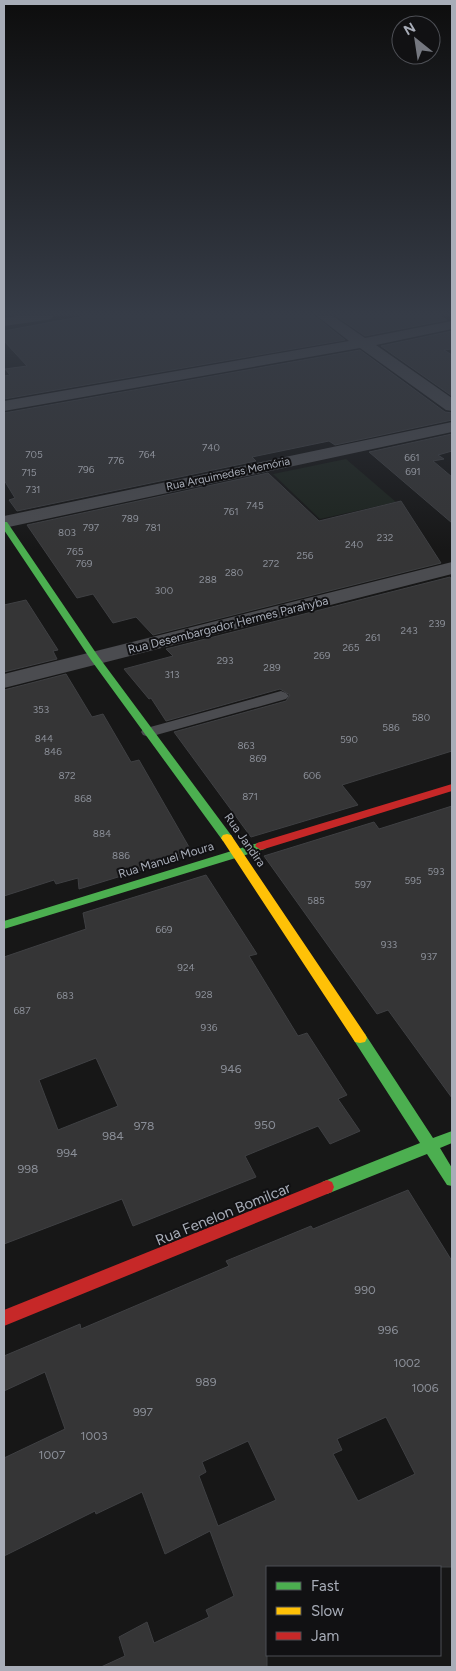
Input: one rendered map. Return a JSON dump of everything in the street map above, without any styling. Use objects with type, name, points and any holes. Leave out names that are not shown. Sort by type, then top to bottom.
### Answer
[{"type":"street","points":[[4,406],[72,394]]},
{"type":"street","points":[[435,394],[452,406]]},
{"type":"street","name":"Rua Arquimedes Memória","points":[[4,523],[452,427]]},
{"type":"street","name":"Rua Jandira","points":[[4,523],[94,658],[238,852],[452,1180]]},
{"type":"street","name":"Rua Desembargador Hermes Parahyba","points":[[4,681],[452,568]]},
{"type":"street","name":"Rua Manuel Moura","points":[[4,926],[452,787]]},
{"type":"street","name":"Rua Fenelon Bomilcar","points":[[4,1318],[452,1137]]},
{"type":"lane","points":[[149,732],[281,696]]},
{"type":"shaded area","points":[[346,459],[396,502],[320,519],[273,474]]},
{"type":"building","points":[[4,394],[33,394],[4,399]]},
{"type":"building","points":[[111,394],[420,394],[445,412],[452,413],[452,420],[335,445],[329,441],[252,457],[256,461],[17,511],[9,500],[15,498],[4,480],[4,413]]},
{"type":"building","points":[[452,434],[452,451],[438,455],[444,459],[433,461],[452,477],[452,523],[369,452]]},
{"type":"building","points":[[268,473],[319,521],[401,501],[441,563],[153,635],[136,617],[113,623],[93,594],[77,598],[27,525]]},
{"type":"building","points":[[450,577],[452,581],[452,751],[342,785],[358,805],[251,837],[174,732],[286,701],[290,695],[280,689],[166,721],[151,698],[149,699],[124,669],[173,656],[166,649]]},
{"type":"building","points":[[26,600],[58,650],[53,651],[57,659],[4,672],[4,605]]},
{"type":"building","points":[[66,674],[92,717],[103,714],[131,762],[139,760],[193,854],[79,889],[78,878],[56,884],[54,880],[4,896],[4,690]]},
{"type":"building","points":[[452,806],[452,1098],[388,1010],[377,1014],[264,856],[374,822],[379,829]]},
{"type":"building","points":[[206,875],[257,954],[249,956],[298,1036],[307,1033],[347,1095],[338,1099],[360,1131],[330,1144],[318,1126],[245,1156],[256,1177],[133,1226],[122,1199],[4,1244],[4,957],[86,929],[83,913]],"holes":[[[96,1058],[118,1106],[58,1130],[39,1080]]]},
{"type":"building","points":[[408,1190],[452,1261],[452,1567],[266,1566],[267,1667],[101,1667],[125,1656],[119,1637],[147,1622],[154,1643],[209,1617],[206,1610],[234,1596],[210,1531],[165,1554],[142,1492],[96,1514],[95,1511],[4,1556],[4,1458],[65,1429],[45,1372],[4,1391],[4,1356],[80,1324],[81,1329],[229,1266],[226,1261],[311,1226],[313,1229]],"holes":[[[386,1417],[415,1474],[358,1501],[333,1454],[342,1450],[337,1439]],[[248,1441],[276,1500],[218,1526],[199,1476],[206,1472],[202,1462]]]},
{"type":"traffic: fast","points":[[4,524],[94,658],[227,838]]},
{"type":"traffic: fast","points":[[4,925],[261,846]]},
{"type":"traffic: fast","points":[[360,1038],[452,1180]]},
{"type":"traffic: fast","points":[[327,1187],[452,1137]]},
{"type":"traffic: slow","points":[[227,838],[360,1038]]},
{"type":"traffic: jam","points":[[261,846],[452,787]]},
{"type":"traffic: jam","points":[[4,1318],[327,1187]]}]
